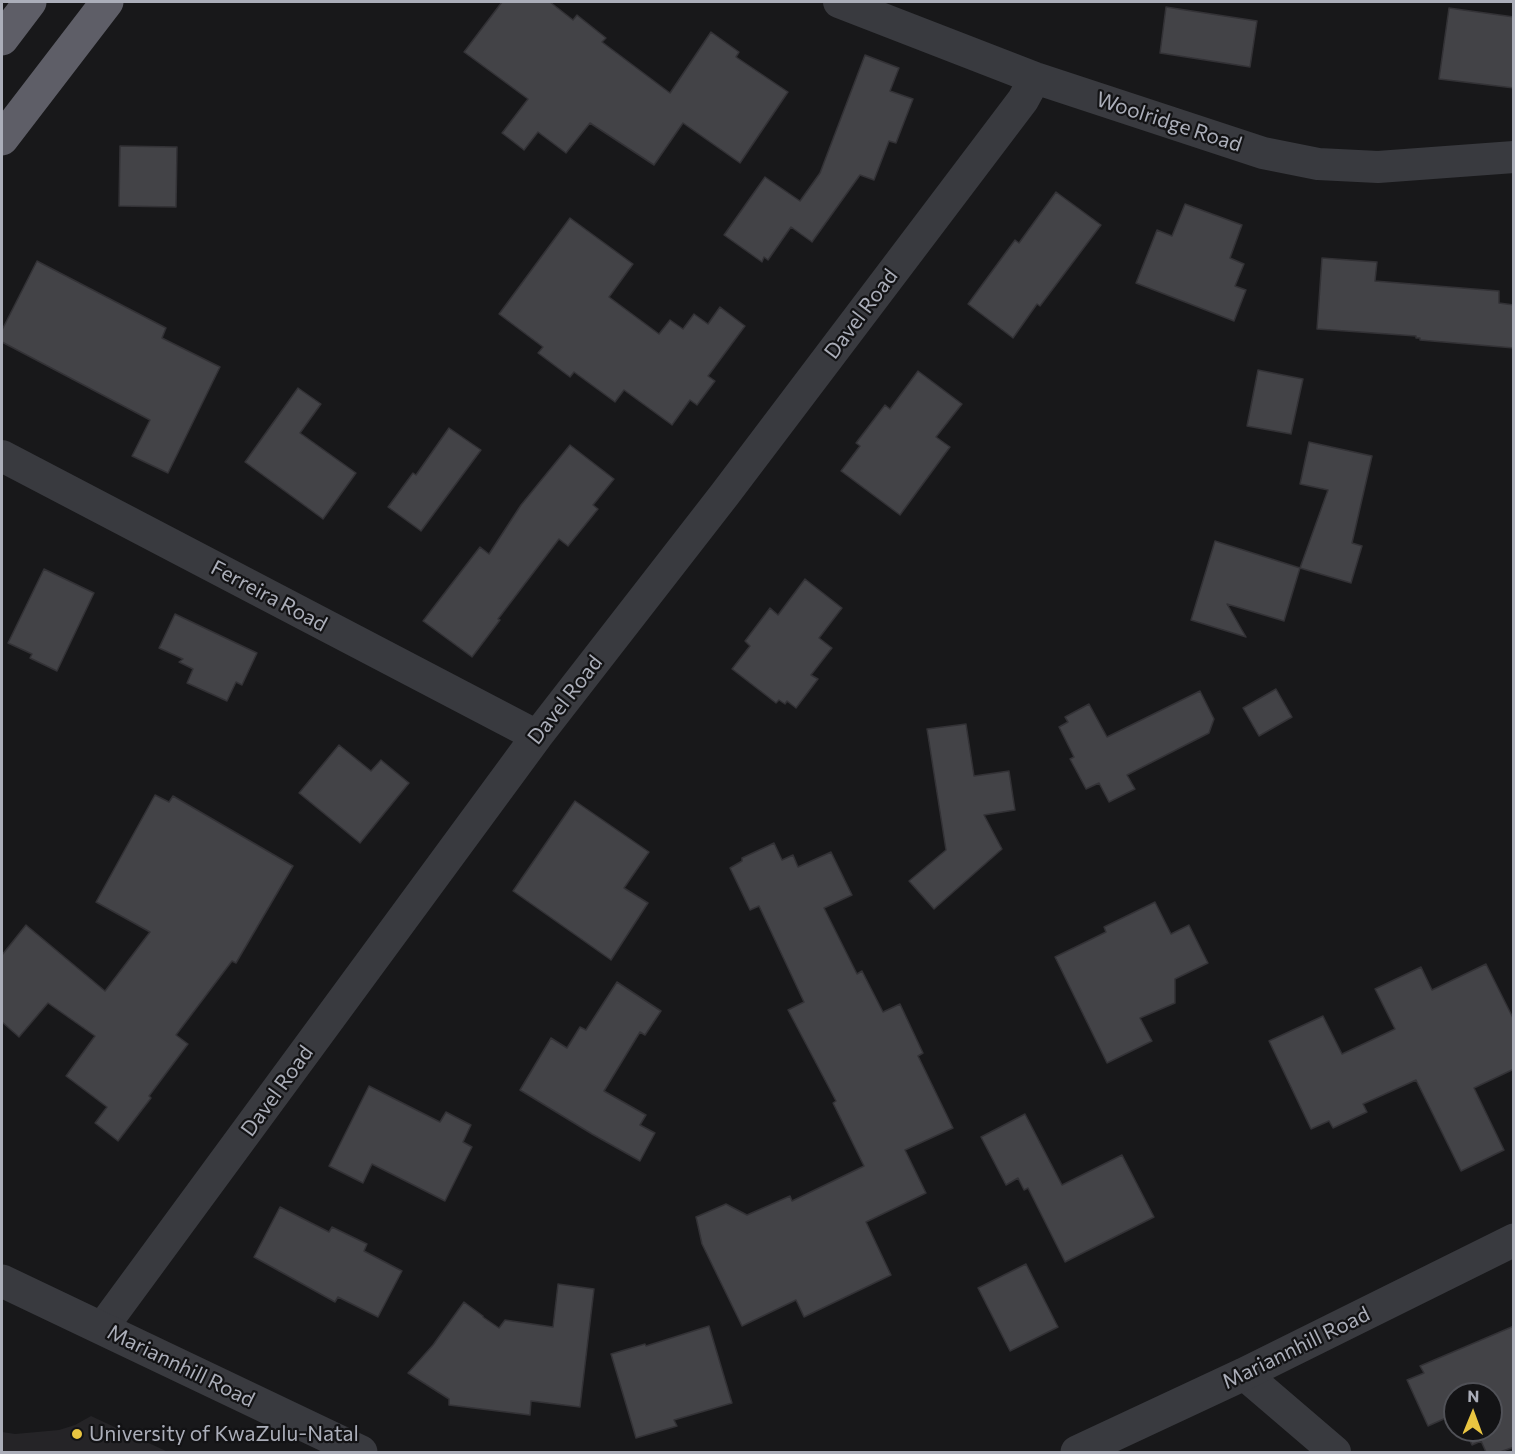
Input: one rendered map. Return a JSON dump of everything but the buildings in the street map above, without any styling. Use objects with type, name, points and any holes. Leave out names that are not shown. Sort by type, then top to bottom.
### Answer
[{"type":"highway","points":[[2,39],[30,2]]},
{"type":"highway","points":[[2,139],[107,2]]},
{"type":"street","name":"Woolridge Road","points":[[839,2],[1035,78],[1263,153],[1318,164],[1378,167],[1514,157]]},
{"type":"street","name":"Davel Road","points":[[102,1328],[537,736],[725,494],[1023,99],[1035,78]]},
{"type":"street","name":"Ferreira Road","points":[[2,456],[537,736]]},
{"type":"street","name":"Mariannhill Road","points":[[1077,1452],[1244,1374],[1514,1240]]},
{"type":"street","name":"Mariannhill Road","points":[[2,1281],[361,1452]]},
{"type":"street","points":[[1244,1374],[1335,1452]]},
{"type":"shaded area","name":"University of KwaZulu-Natal","points":[[91,1416],[168,1452],[2,1452],[2,1432],[15,1434],[59,1430],[75,1425]]},
{"type":"place","name":"University of KwaZulu-Natal","points":[[77,1434]]}]
